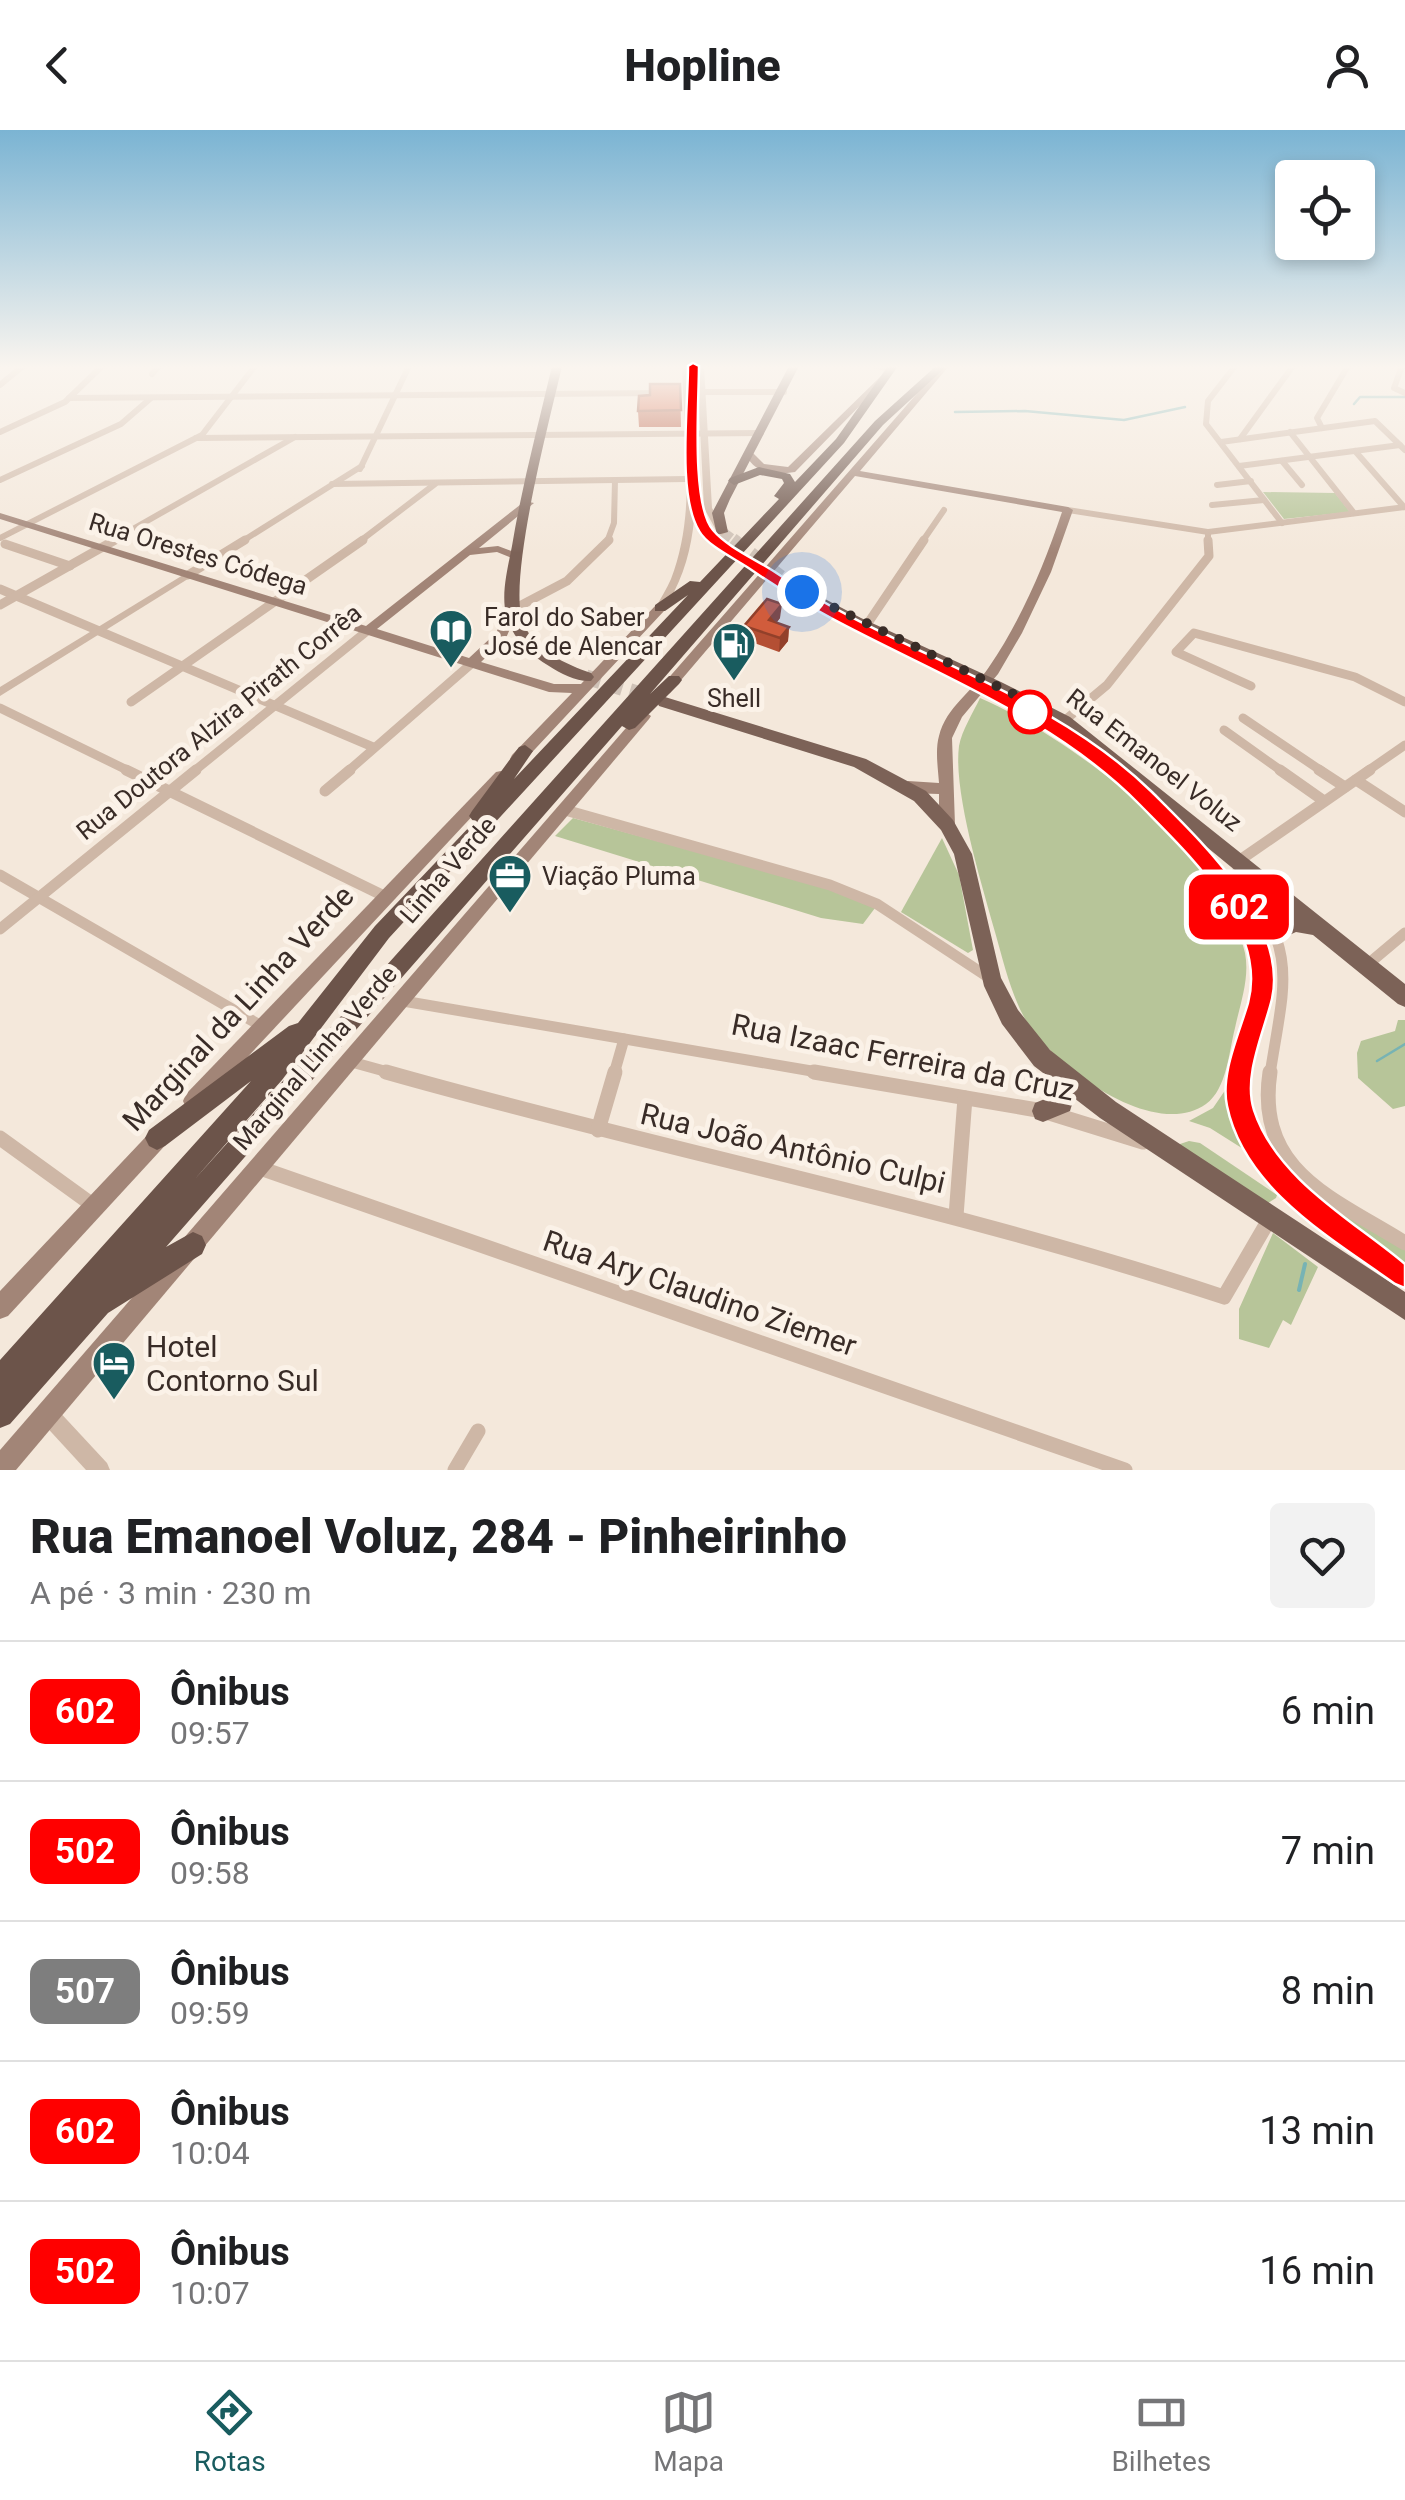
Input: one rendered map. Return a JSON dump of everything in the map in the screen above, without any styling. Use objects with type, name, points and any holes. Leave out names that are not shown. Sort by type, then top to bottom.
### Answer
[{"type":"highway","name":"Linha Verde","points":[[0,1381],[274,1072],[357,962],[850,429]]},
{"type":"highway","name":"Linha Verde","points":[[0,1414],[380,991],[875,429]]},
{"type":"highway","points":[[734,481],[759,471],[789,480],[757,526]]},
{"type":"highway","points":[[660,608],[716,570]]},
{"type":"highway","points":[[700,648],[730,594]]},
{"type":"highway","points":[[524,824],[674,680]]},
{"type":"highway","points":[[420,892],[524,752]]},
{"type":"highway","points":[[157,1138],[317,1017]]},
{"type":"highway","points":[[90,1312],[193,1245]]},
{"type":"main road","points":[[470,664],[502,635],[512,610],[518,557],[544,429]]},
{"type":"main road","points":[[722,532],[718,513],[764,429]]},
{"type":"main road","points":[[750,453],[756,465],[790,470],[831,429]]},
{"type":"main road","name":"Marginal Linha Verde","points":[[0,1468],[892,429]]},
{"type":"main road","points":[[855,473],[1068,510],[1056,550],[985,679],[968,694],[949,727],[945,738],[946,824]]},
{"type":"main road","name":"Rua Doutora Alzira Pirath Corrêa","points":[[367,631],[529,503]]},
{"type":"main road","name":"Rua Orestes Códega","points":[[0,516],[554,689],[586,683]]},
{"type":"main road","points":[[468,553],[498,549],[518,557]]},
{"type":"main road","name":"Rua Emanoel Voluz","points":[[789,584],[866,626],[985,679],[1064,721],[1405,997]]},
{"type":"main road","points":[[524,752],[660,608]]},
{"type":"main road","points":[[512,610],[522,634],[548,659],[586,683]]},
{"type":"main road","points":[[502,635],[522,634]]},
{"type":"main road","name":"Rua Orestes Códega","points":[[554,689],[570,705]]},
{"type":"main road","points":[[665,702],[860,763],[908,787],[946,824],[967,868],[990,979],[1024,1037],[1060,1074],[1172,1152]]},
{"type":"main road","name":"Marginal da Linha Verde","points":[[0,1308],[384,896],[524,752]]},
{"type":"main road","points":[[908,787],[948,789]]},
{"type":"main road","points":[[1276,932],[1295,922],[1324,929]]},
{"type":"main road","points":[[1043,1112],[1062,1103],[1065,1086],[1060,1074]]},
{"type":"main road","name":"Rua Izaac Ferreira da Cruz","points":[[1172,1152],[1405,1306]]},
{"type":"street","points":[[0,480],[111,429]]},
{"type":"street","points":[[2,541],[27,524],[196,438],[204,429]]},
{"type":"street","points":[[353,484],[379,429]]},
{"type":"street","points":[[660,608],[686,556],[687,429]]},
{"type":"street","points":[[704,429],[708,508],[722,532]]},
{"type":"street","points":[[1210,429],[1282,523]]},
{"type":"street","points":[[1240,439],[1248,429]]},
{"type":"street","points":[[1220,442],[1318,429]]},
{"type":"street","points":[[1383,429],[1403,447]]},
{"type":"street","points":[[1290,432],[1354,513]]},
{"type":"street","points":[[196,438],[761,433]]},
{"type":"street","points":[[0,605],[295,437]]},
{"type":"street","points":[[1239,466],[1403,447]]},
{"type":"street","points":[[1354,451],[1404,507]]},
{"type":"street","points":[[1282,461],[1302,485]]},
{"type":"street","points":[[0,692],[362,466]]},
{"type":"street","points":[[332,484],[687,479]]},
{"type":"street","points":[[512,610],[537,604],[606,545],[612,530],[616,480]]},
{"type":"street","points":[[1217,484],[1251,482]]},
{"type":"street","points":[[131,702],[425,496],[435,484]]},
{"type":"street","points":[[1212,505],[1264,500]]},
{"type":"street","points":[[1068,510],[1208,532],[1404,507]]},
{"type":"street","points":[[866,626],[944,510]]},
{"type":"street","points":[[1064,721],[1107,685],[1209,556],[1208,532]]},
{"type":"street","points":[[2,541],[70,566]]},
{"type":"street","points":[[0,589],[275,702],[373,747]]},
{"type":"street","name":"Rua Doutora Alzira Pirath Corrêa","points":[[0,928],[367,631]]},
{"type":"street","points":[[1251,686],[1176,652],[1194,633],[1374,684],[1405,702]]},
{"type":"street","points":[[325,791],[470,664]]},
{"type":"street","points":[[0,708],[384,896]]},
{"type":"street","points":[[1242,718],[1345,787]]},
{"type":"street","points":[[1224,730],[1324,802]]},
{"type":"street","points":[[1240,860],[1405,745]]},
{"type":"street","points":[[1356,780],[1405,812]]},
{"type":"street","points":[[564,810],[846,891],[877,904],[990,979]]},
{"type":"street","points":[[1217,842],[1258,899],[1276,932],[1286,990],[1265,1094],[1268,1117],[1283,1156],[1299,1172],[1405,1243]]},
{"type":"street","points":[[0,876],[263,1028]]},
{"type":"street","points":[[1367,965],[1405,933]]},
{"type":"street","name":"Rua Izaac Ferreira da Cruz","points":[[403,1001],[1043,1112],[1172,1152]]},
{"type":"street","points":[[598,1130],[624,1039]]},
{"type":"street","name":"Rua João Antônio Culpi","points":[[347,1061],[598,1130],[956,1216],[1126,1262],[1224,1297],[1271,1217]]},
{"type":"street","points":[[956,1216],[965,1098]]},
{"type":"street","points":[[0,1138],[94,1206]]},
{"type":"street","name":"Rua Ary Claudino Ziemer","points":[[256,1167],[1125,1470]]},
{"type":"street","points":[[48,1414],[100,1470]]},
{"type":"street","points":[[455,1470],[478,1431]]},
{"type":"green space","points":[[1263,492],[1335,493],[1350,512],[1284,519]]},
{"type":"green space","points":[[980,698],[1056,740],[1138,802],[1208,876],[1232,915],[1245,953],[1245,981],[1223,1079],[1206,1104],[1184,1113],[1159,1113],[1132,1106],[1079,1075],[1037,1036],[1024,1017],[1007,975],[983,890],[960,788],[959,746]]},
{"type":"green space","points":[[573,818],[843,892],[875,908],[863,924],[821,918],[555,836]]},
{"type":"green space","points":[[942,838],[959,875],[973,950],[968,953],[901,912]]},
{"type":"green space","points":[[1398,1020],[1405,1020],[1405,1106],[1393,1109],[1358,1078],[1357,1053],[1361,1041],[1395,1031]]},
{"type":"green space","points":[[1226,1089],[1240,1130],[1256,1157],[1210,1128],[1189,1121],[1213,1108]]},
{"type":"green space","points":[[1200,1143],[1277,1195],[1276,1198],[1268,1203],[1177,1145]]},
{"type":"green space","points":[[1341,1199],[1405,1244],[1405,1270],[1332,1219]]},
{"type":"green space","points":[[1273,1233],[1318,1267],[1291,1325],[1283,1320],[1269,1348],[1239,1339],[1239,1309]]},
{"type":"building","points":[[767,599],[782,604],[769,620],[789,627],[780,638],[744,626]]},
{"type":"waterway","points":[[1377,1061],[1405,1044]]},
{"type":"waterway","points":[[1299,1290],[1305,1264]]},
{"type":"tunnel","points":[[722,532],[735,542]]},
{"type":"tunnel","points":[[732,540],[789,584]]},
{"type":"tunnel","points":[[586,677],[653,698]]},
{"type":"bus line","name":"602","points":[[695,429],[695,504],[706,532],[770,579],[836,619],[1023,707],[1058,729],[1129,782],[1212,865],[1235,898],[1260,960],[1262,993],[1239,1082],[1240,1106],[1249,1130],[1275,1170],[1309,1205],[1405,1274]]},
{"type":"place","name":"Farol do Saber José de Alencar","points":[[451,669]]},
{"type":"place","name":"Shell","points":[[734,682]]},
{"type":"place","name":"Viação Pluma","points":[[510,914]]},
{"type":"place","name":"Hotel Contorno Sul","points":[[114,1401]]},
{"type":"route","points":[[802,592],[1042,708],[1030,712]]}]
